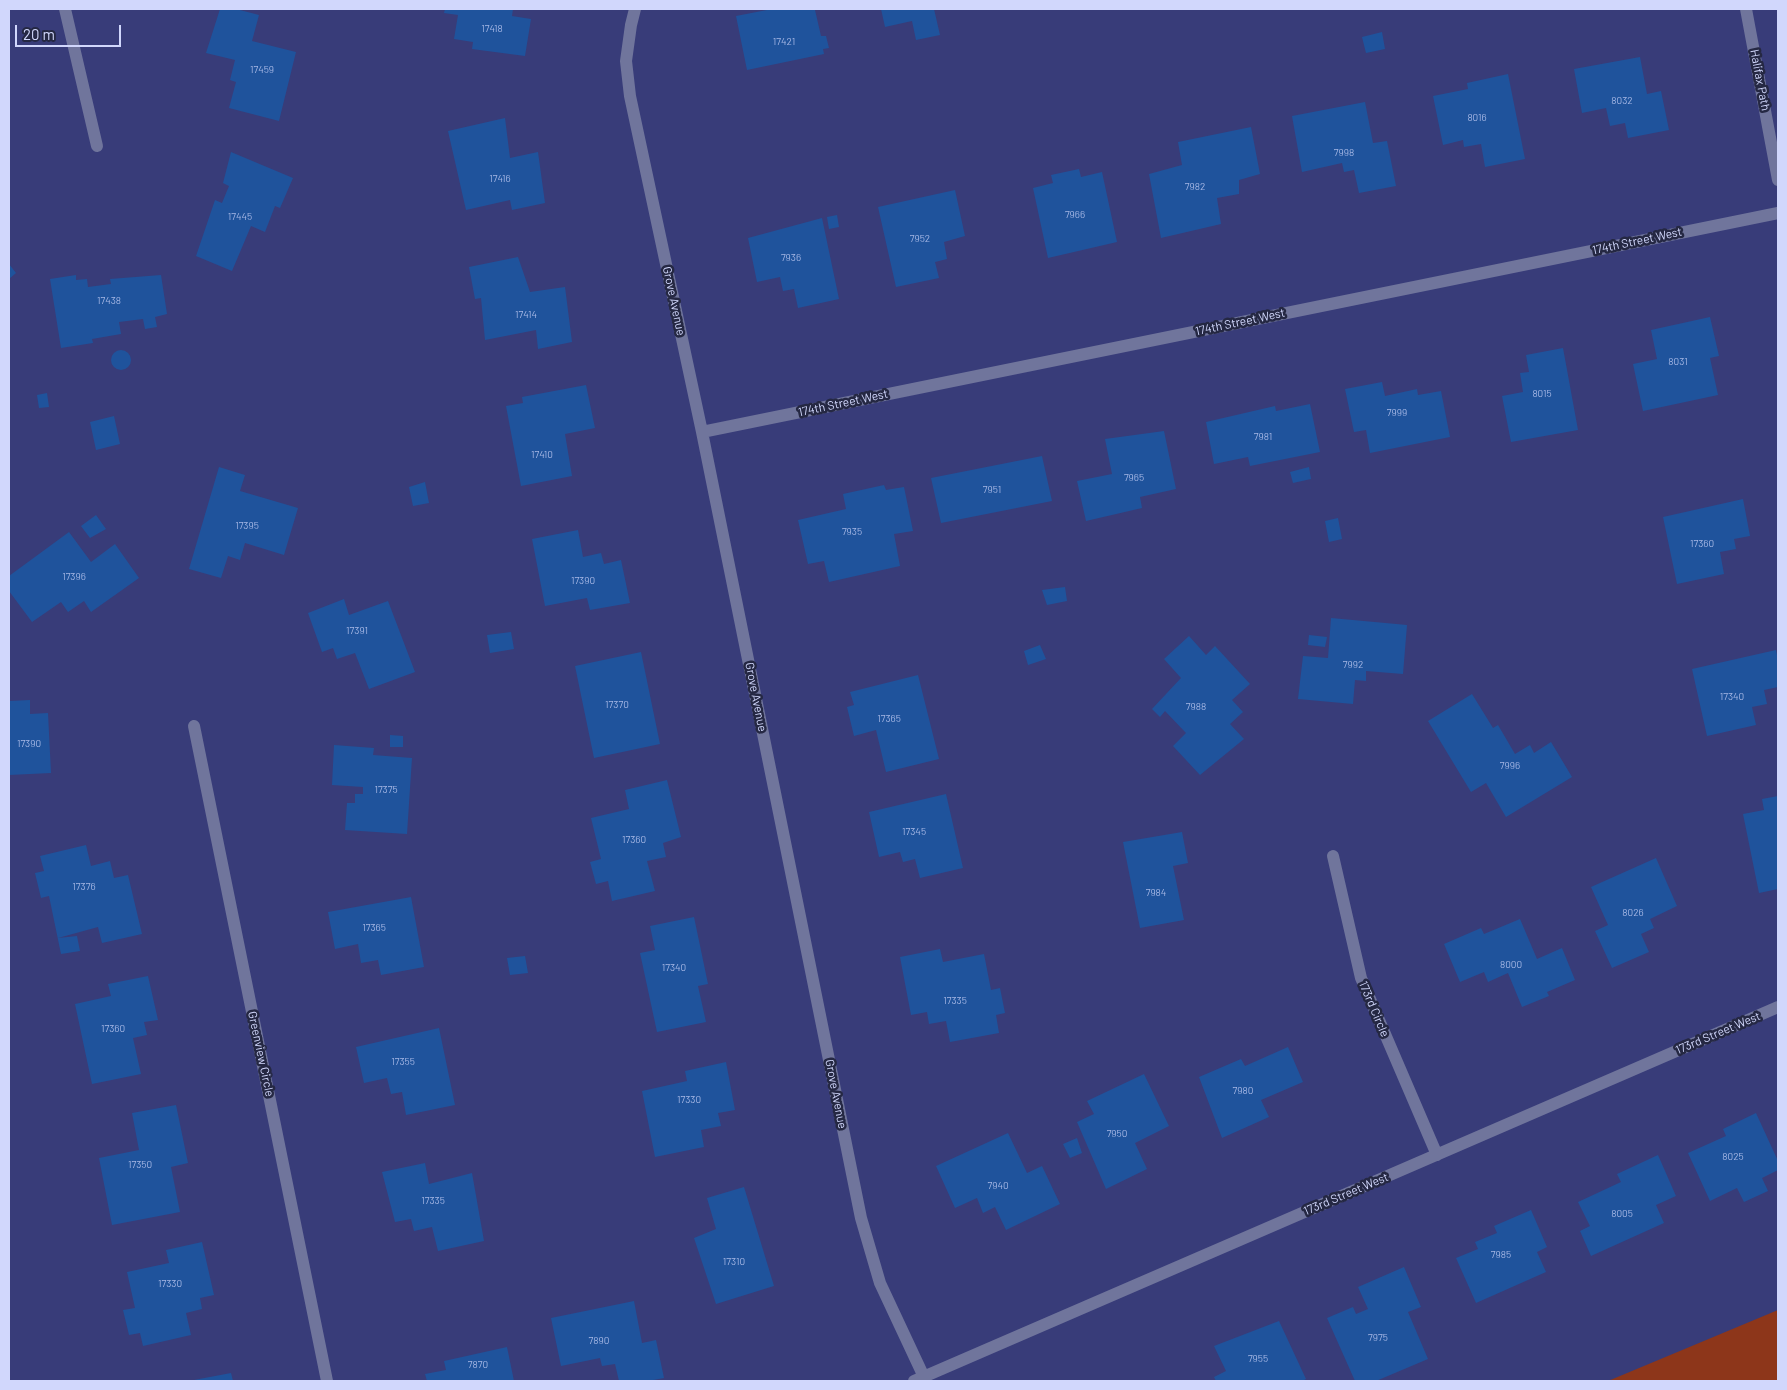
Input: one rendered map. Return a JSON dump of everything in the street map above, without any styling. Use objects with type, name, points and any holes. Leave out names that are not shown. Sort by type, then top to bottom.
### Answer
[{"type":"street","points":[[65,9],[97,146]]},
{"type":"street","name":"Grove Avenue","points":[[635,9],[630,25],[626,61],[630,96],[702,432],[861,1218],[880,1283],[919,1379]]},
{"type":"street","name":"Halifax Path","points":[[1746,9],[1778,180]]},
{"type":"street","name":"174th Street West","points":[[702,432],[1778,213]]},
{"type":"street","name":"Greenview Circle","points":[[194,726],[327,1381]]},
{"type":"street","name":"173rd Circle","points":[[1333,856],[1361,978],[1436,1155]]},
{"type":"street","name":"173rd Street West","points":[[919,1379],[1778,1007]]},
{"type":"shaded area","points":[[1778,1310],[1778,1381],[1608,1381]]},
{"type":"building","points":[[220,9],[236,9],[259,15],[252,41],[296,52],[279,121],[229,108],[236,82],[230,80],[235,60],[206,53]]},
{"type":"building","points":[[445,9],[513,9],[512,16],[531,19],[525,56],[472,49],[473,42],[454,39],[458,15],[444,13]]},
{"type":"building","points":[[772,9],[819,9],[815,10],[821,36],[826,36],[829,48],[823,49],[824,54],[747,70],[736,16]]},
{"type":"building","points":[[881,9],[934,9],[940,35],[916,40],[912,21],[885,27]]},
{"type":"building","points":[[1382,32],[1385,49],[1366,53],[1362,37]]},
{"type":"building","points":[[1640,57],[1647,94],[1661,91],[1669,130],[1628,138],[1625,123],[1610,126],[1606,108],[1582,113],[1574,69]]},
{"type":"building","points":[[1508,74],[1525,159],[1485,167],[1481,144],[1464,147],[1463,140],[1443,145],[1433,96],[1468,89],[1467,83]]},
{"type":"building","points":[[1365,102],[1373,143],[1387,141],[1396,186],[1359,193],[1354,170],[1344,172],[1342,163],[1302,172],[1292,116]]},
{"type":"building","points":[[505,118],[510,158],[538,152],[545,203],[512,210],[510,200],[466,210],[448,131]]},
{"type":"building","points":[[1251,127],[1260,174],[1239,180],[1239,194],[1217,198],[1221,224],[1161,238],[1149,174],[1182,165],[1178,142]]},
{"type":"building","points":[[231,152],[293,178],[280,208],[275,206],[265,232],[251,226],[232,271],[196,256],[215,200],[222,203],[229,186],[223,183]]},
{"type":"building","points":[[1079,169],[1081,177],[1102,172],[1117,242],[1048,258],[1033,188],[1053,183],[1051,175]]},
{"type":"building","points":[[955,190],[965,236],[944,242],[947,259],[935,262],[939,278],[896,287],[878,207]]},
{"type":"building","points":[[837,215],[839,227],[829,229],[827,217]]},
{"type":"building","points":[[822,218],[839,299],[798,308],[794,289],[783,291],[780,277],[757,282],[748,238]]},
{"type":"building","points":[[518,257],[530,292],[565,287],[572,342],[538,349],[536,330],[485,340],[481,298],[475,299],[469,267]]},
{"type":"building","points":[[9,264],[16,273],[9,279]]},
{"type":"building","points":[[76,275],[76,280],[87,279],[88,287],[111,284],[110,279],[161,275],[167,314],[155,317],[157,327],[145,329],[143,319],[119,322],[121,334],[92,339],[93,343],[61,348],[50,279]]},
{"type":"building","points":[[1710,317],[1719,356],[1710,358],[1718,395],[1643,411],[1633,364],[1657,359],[1651,330]]},
{"type":"building","points":[[1563,348],[1578,430],[1511,442],[1502,396],[1523,392],[1520,373],[1529,372],[1526,355]]},
{"type":"building","points":[[121,350],[128,353],[131,360],[128,367],[121,370],[114,367],[111,360],[114,353]]},
{"type":"building","points":[[1382,382],[1385,396],[1417,389],[1418,395],[1441,391],[1450,437],[1370,453],[1366,430],[1354,432],[1345,389]]},
{"type":"building","points":[[586,385],[595,428],[565,434],[572,476],[521,486],[506,406],[523,403],[522,397]]},
{"type":"building","points":[[47,393],[49,407],[39,408],[37,395]]},
{"type":"building","points":[[1310,404],[1320,452],[1250,466],[1248,457],[1214,464],[1206,422],[1275,406],[1276,411]]},
{"type":"building","points":[[114,416],[120,444],[96,450],[90,422]]},
{"type":"building","points":[[1164,431],[1176,489],[1140,497],[1142,508],[1086,521],[1077,481],[1112,474],[1105,439]]},
{"type":"building","points":[[1042,456],[1052,501],[941,523],[931,478]]},
{"type":"building","points":[[219,467],[245,475],[240,491],[298,508],[284,555],[245,543],[240,560],[228,556],[221,578],[189,569]]},
{"type":"building","points":[[1309,467],[1311,479],[1293,483],[1290,472]]},
{"type":"building","points":[[425,482],[429,503],[413,506],[409,487]]},
{"type":"building","points":[[884,485],[886,490],[904,487],[913,531],[894,534],[900,566],[829,582],[824,561],[808,564],[798,520],[846,509],[843,494]]},
{"type":"building","points":[[1743,499],[1750,536],[1734,539],[1736,549],[1720,552],[1724,574],[1677,584],[1663,517]]},
{"type":"building","points":[[96,515],[106,529],[90,538],[81,526]]},
{"type":"building","points":[[1338,518],[1342,539],[1329,542],[1325,521]]},
{"type":"building","points":[[578,530],[583,557],[601,553],[604,564],[621,560],[630,603],[590,610],[587,598],[545,606],[532,539]]},
{"type":"building","points":[[69,532],[91,562],[115,544],[139,578],[91,612],[84,601],[68,612],[61,602],[32,622],[9,591],[9,576]]},
{"type":"building","points":[[1065,587],[1067,601],[1047,605],[1042,590]]},
{"type":"building","points":[[344,599],[349,615],[388,601],[415,672],[369,689],[355,653],[337,659],[333,648],[322,652],[308,613]]},
{"type":"building","points":[[1331,618],[1407,625],[1403,674],[1366,671],[1366,681],[1355,680],[1353,704],[1298,699],[1303,656],[1328,658]]},
{"type":"building","points":[[511,632],[514,649],[490,653],[487,635]]},
{"type":"building","points":[[1309,635],[1327,637],[1325,647],[1308,645]]},
{"type":"building","points":[[1189,636],[1206,655],[1215,646],[1250,684],[1232,700],[1243,712],[1230,724],[1244,739],[1200,775],[1173,746],[1186,733],[1165,711],[1160,717],[1152,709],[1181,678],[1164,659]]},
{"type":"building","points":[[1040,645],[1046,659],[1028,665],[1024,651]]},
{"type":"building","points":[[1776,650],[1778,687],[1764,690],[1767,704],[1752,707],[1756,725],[1707,736],[1692,669]]},
{"type":"building","points":[[641,652],[660,744],[594,758],[575,666]]},
{"type":"building","points":[[918,675],[939,759],[886,772],[876,730],[854,736],[847,707],[854,705],[850,692]]},
{"type":"building","points":[[1472,694],[1493,728],[1498,725],[1515,754],[1530,745],[1534,753],[1551,742],[1572,777],[1506,817],[1486,783],[1471,792],[1428,721]]},
{"type":"building","points":[[30,700],[30,714],[48,713],[51,773],[9,775],[9,701]]},
{"type":"building","points":[[390,735],[403,736],[403,747],[390,747]]},
{"type":"building","points":[[334,745],[374,748],[373,755],[412,758],[407,834],[345,830],[347,803],[355,803],[355,794],[363,794],[363,787],[332,785]]},
{"type":"building","points":[[667,780],[681,837],[663,843],[666,857],[647,861],[655,891],[612,901],[608,881],[596,884],[590,862],[601,859],[591,818],[629,809],[625,790]]},
{"type":"building","points":[[946,794],[963,868],[920,878],[915,859],[903,862],[900,852],[879,857],[869,812]]},
{"type":"building","points":[[1778,796],[1778,889],[1759,893],[1743,814],[1764,810],[1762,799]]},
{"type":"building","points":[[1182,832],[1188,863],[1173,866],[1184,920],[1140,928],[1123,842]]},
{"type":"building","points":[[86,845],[91,866],[110,861],[114,878],[128,875],[142,934],[102,943],[98,927],[58,938],[77,936],[80,951],[61,954],[49,896],[41,898],[35,873],[44,871],[40,856]]},
{"type":"building","points":[[1656,858],[1677,906],[1650,919],[1654,928],[1641,934],[1649,952],[1612,968],[1595,931],[1608,925],[1591,887]]},
{"type":"building","points":[[411,897],[424,967],[381,975],[378,960],[361,963],[358,944],[335,949],[328,912]]},
{"type":"building","points":[[694,917],[708,984],[698,986],[706,1022],[657,1032],[640,953],[655,950],[650,926]]},
{"type":"building","points":[[1520,919],[1537,959],[1562,948],[1575,980],[1547,992],[1549,996],[1522,1007],[1508,973],[1488,982],[1484,972],[1460,982],[1444,944],[1481,928],[1484,934]]},
{"type":"building","points":[[940,949],[943,962],[984,954],[991,990],[1000,988],[1005,1013],[996,1015],[999,1033],[950,1042],[946,1021],[929,1024],[927,1012],[911,1015],[900,957]]},
{"type":"building","points":[[525,956],[528,973],[510,975],[507,958]]},
{"type":"building","points":[[148,976],[158,1020],[144,1022],[147,1035],[133,1038],[141,1074],[92,1084],[75,1004],[111,996],[108,984]]},
{"type":"building","points":[[439,1028],[455,1105],[406,1115],[402,1092],[391,1094],[387,1078],[364,1083],[356,1047]]},
{"type":"building","points":[[1288,1047],[1303,1082],[1261,1100],[1269,1117],[1222,1138],[1199,1077],[1241,1059],[1245,1066]]},
{"type":"building","points":[[726,1062],[735,1110],[718,1113],[721,1126],[701,1130],[704,1147],[655,1157],[642,1091],[687,1081],[685,1071]]},
{"type":"building","points":[[1144,1074],[1169,1126],[1135,1143],[1147,1169],[1106,1189],[1077,1122],[1094,1114],[1087,1101]]},
{"type":"building","points":[[176,1105],[188,1163],[171,1167],[180,1212],[112,1225],[99,1158],[139,1150],[132,1113]]},
{"type":"building","points":[[1756,1113],[1778,1161],[1778,1170],[1762,1178],[1768,1191],[1744,1202],[1737,1188],[1710,1201],[1688,1153],[1726,1136],[1723,1129]]},
{"type":"building","points":[[1008,1133],[1027,1173],[1042,1166],[1060,1204],[1006,1230],[995,1207],[983,1213],[977,1198],[955,1208],[936,1166]]},
{"type":"building","points":[[1077,1138],[1082,1153],[1070,1158],[1063,1144]]},
{"type":"building","points":[[1658,1155],[1676,1196],[1656,1205],[1664,1223],[1591,1256],[1580,1231],[1590,1226],[1578,1202],[1621,1182],[1617,1174]]},
{"type":"building","points":[[425,1163],[429,1184],[472,1173],[484,1241],[438,1251],[432,1227],[414,1231],[411,1219],[395,1222],[382,1172]]},
{"type":"building","points":[[744,1187],[774,1286],[716,1304],[694,1238],[716,1229],[707,1198]]},
{"type":"building","points":[[1531,1210],[1547,1247],[1537,1252],[1546,1272],[1476,1303],[1456,1258],[1478,1249],[1475,1242],[1497,1233],[1494,1226]]},
{"type":"building","points":[[202,1242],[214,1295],[200,1298],[202,1309],[186,1313],[191,1335],[143,1346],[140,1333],[129,1335],[123,1310],[135,1308],[127,1272],[169,1263],[166,1250]]},
{"type":"building","points":[[1404,1267],[1421,1307],[1408,1312],[1428,1359],[1376,1381],[1355,1381],[1327,1318],[1353,1307],[1356,1314],[1368,1309],[1358,1287]]},
{"type":"building","points":[[634,1301],[642,1343],[656,1340],[664,1378],[648,1381],[619,1381],[615,1364],[602,1366],[600,1358],[561,1366],[551,1318]]},
{"type":"building","points":[[1279,1321],[1306,1379],[1302,1381],[1216,1381],[1214,1377],[1226,1371],[1214,1346]]},
{"type":"building","points":[[507,1347],[514,1381],[427,1381],[425,1374],[446,1370],[444,1361]]},
{"type":"building","points":[[231,1373],[233,1381],[194,1381],[194,1380]]}]
